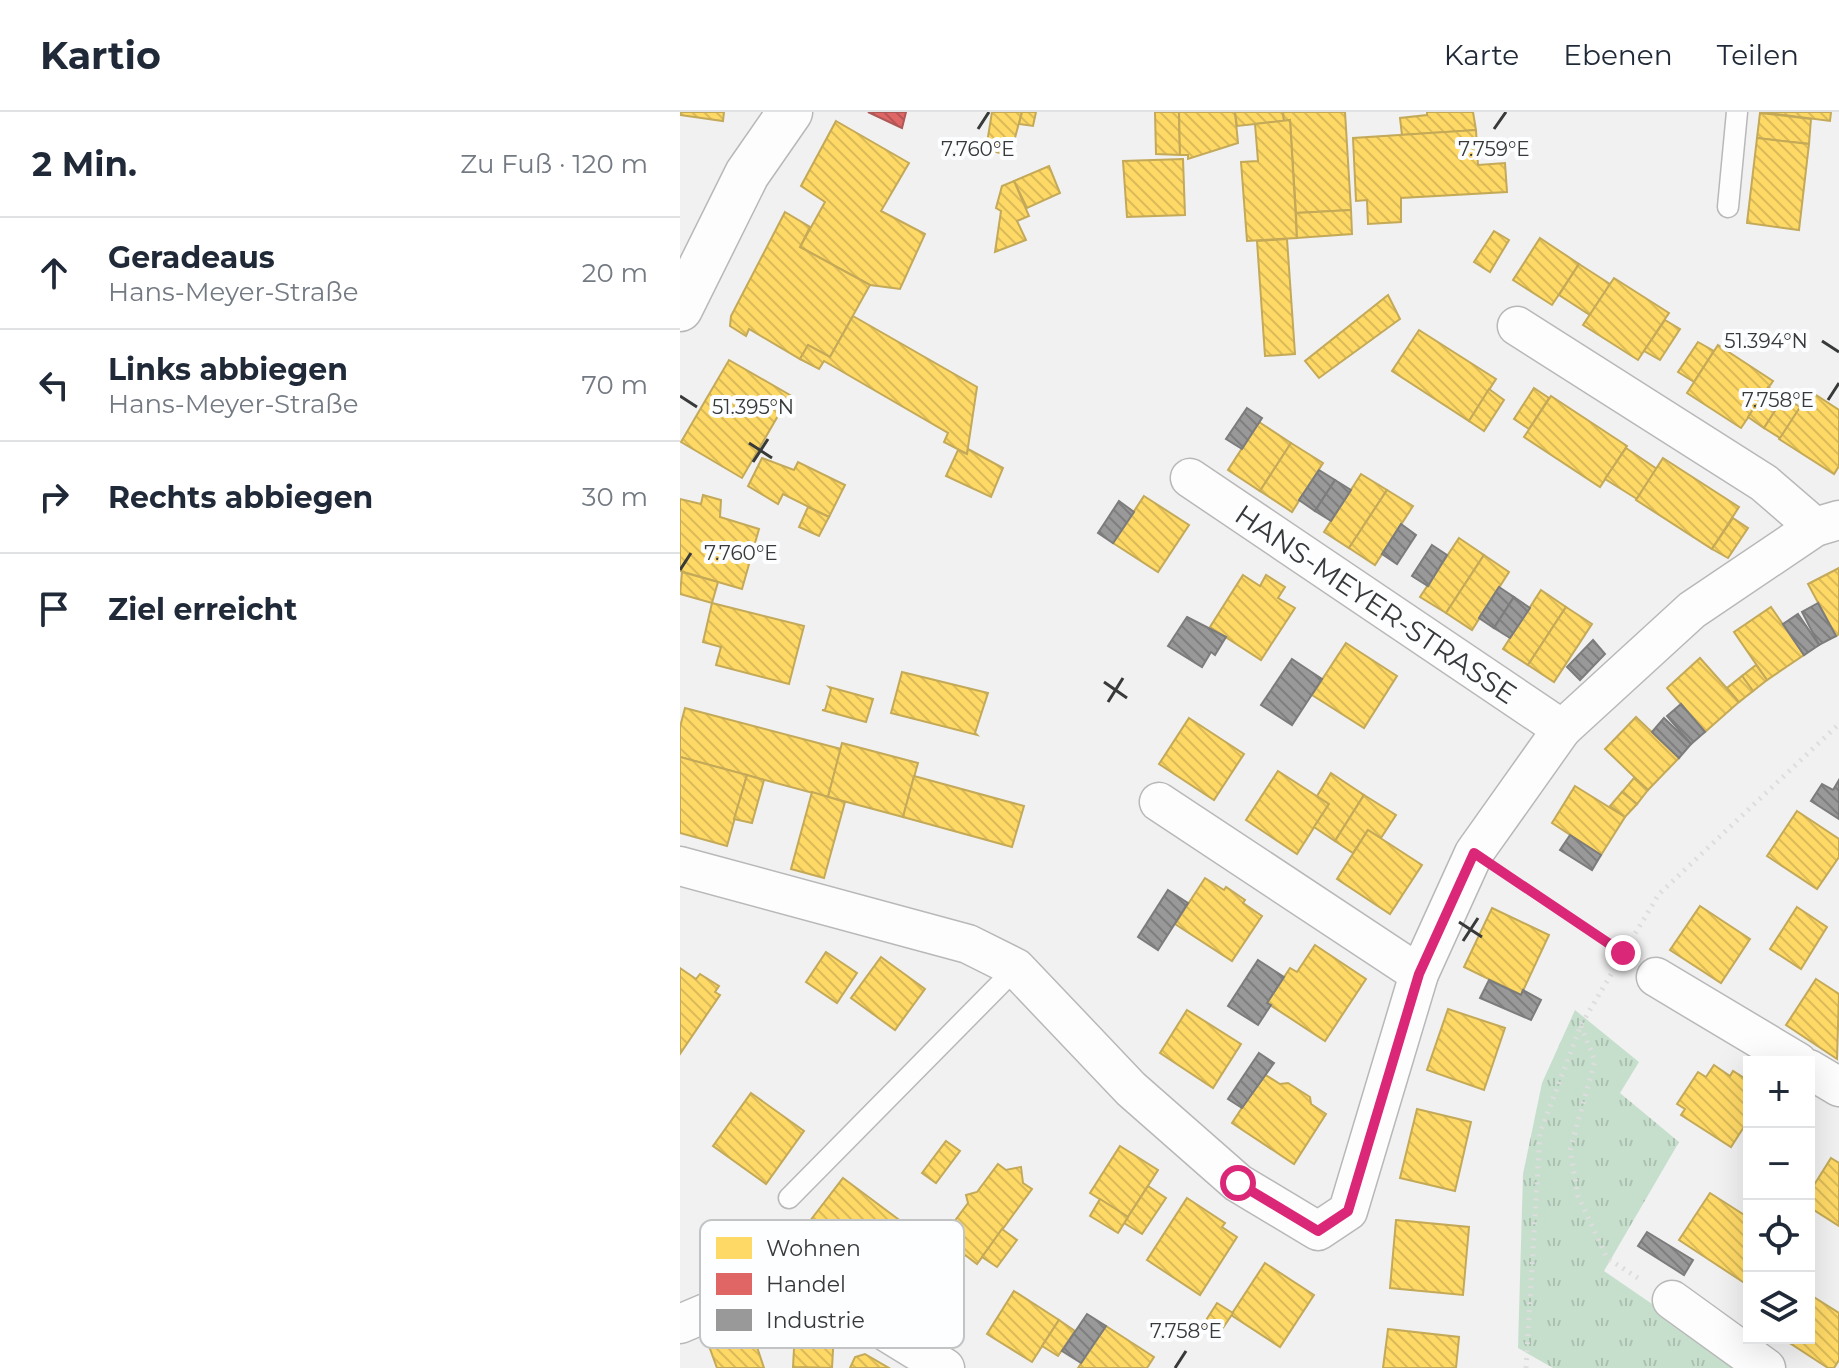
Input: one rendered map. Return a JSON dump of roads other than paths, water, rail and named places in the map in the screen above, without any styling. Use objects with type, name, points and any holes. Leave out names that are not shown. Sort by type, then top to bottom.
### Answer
[{"type":"street","points":[[747,174],[761,112]]},
{"type":"street","points":[[680,309],[747,174],[790,112]]},
{"type":"street","points":[[680,866],[968,944],[1016,968],[1131,1089],[1238,1183],[1318,1231],[1348,1211],[1419,974],[1474,853],[1562,729],[1692,610],[1827,524],[1517,326]]},
{"type":"street","name":"HANS-MEYER-STRASSE","points":[[1190,478],[1562,729]]},
{"type":"street","points":[[1159,802],[1419,974]]},
{"type":"street","points":[[1656,977],[1788,1056]]},
{"type":"street","points":[[1815,1073],[1839,1087]]},
{"type":"street","points":[[1672,1300],[1766,1368]]},
{"type":"street","points":[[680,1324],[700,1316]]},
{"type":"street","points":[[913,1348],[945,1368]]},
{"type":"lane","points":[[1728,207],[1737,112]]},
{"type":"lane","points":[[789,1198],[1016,968]]}]
